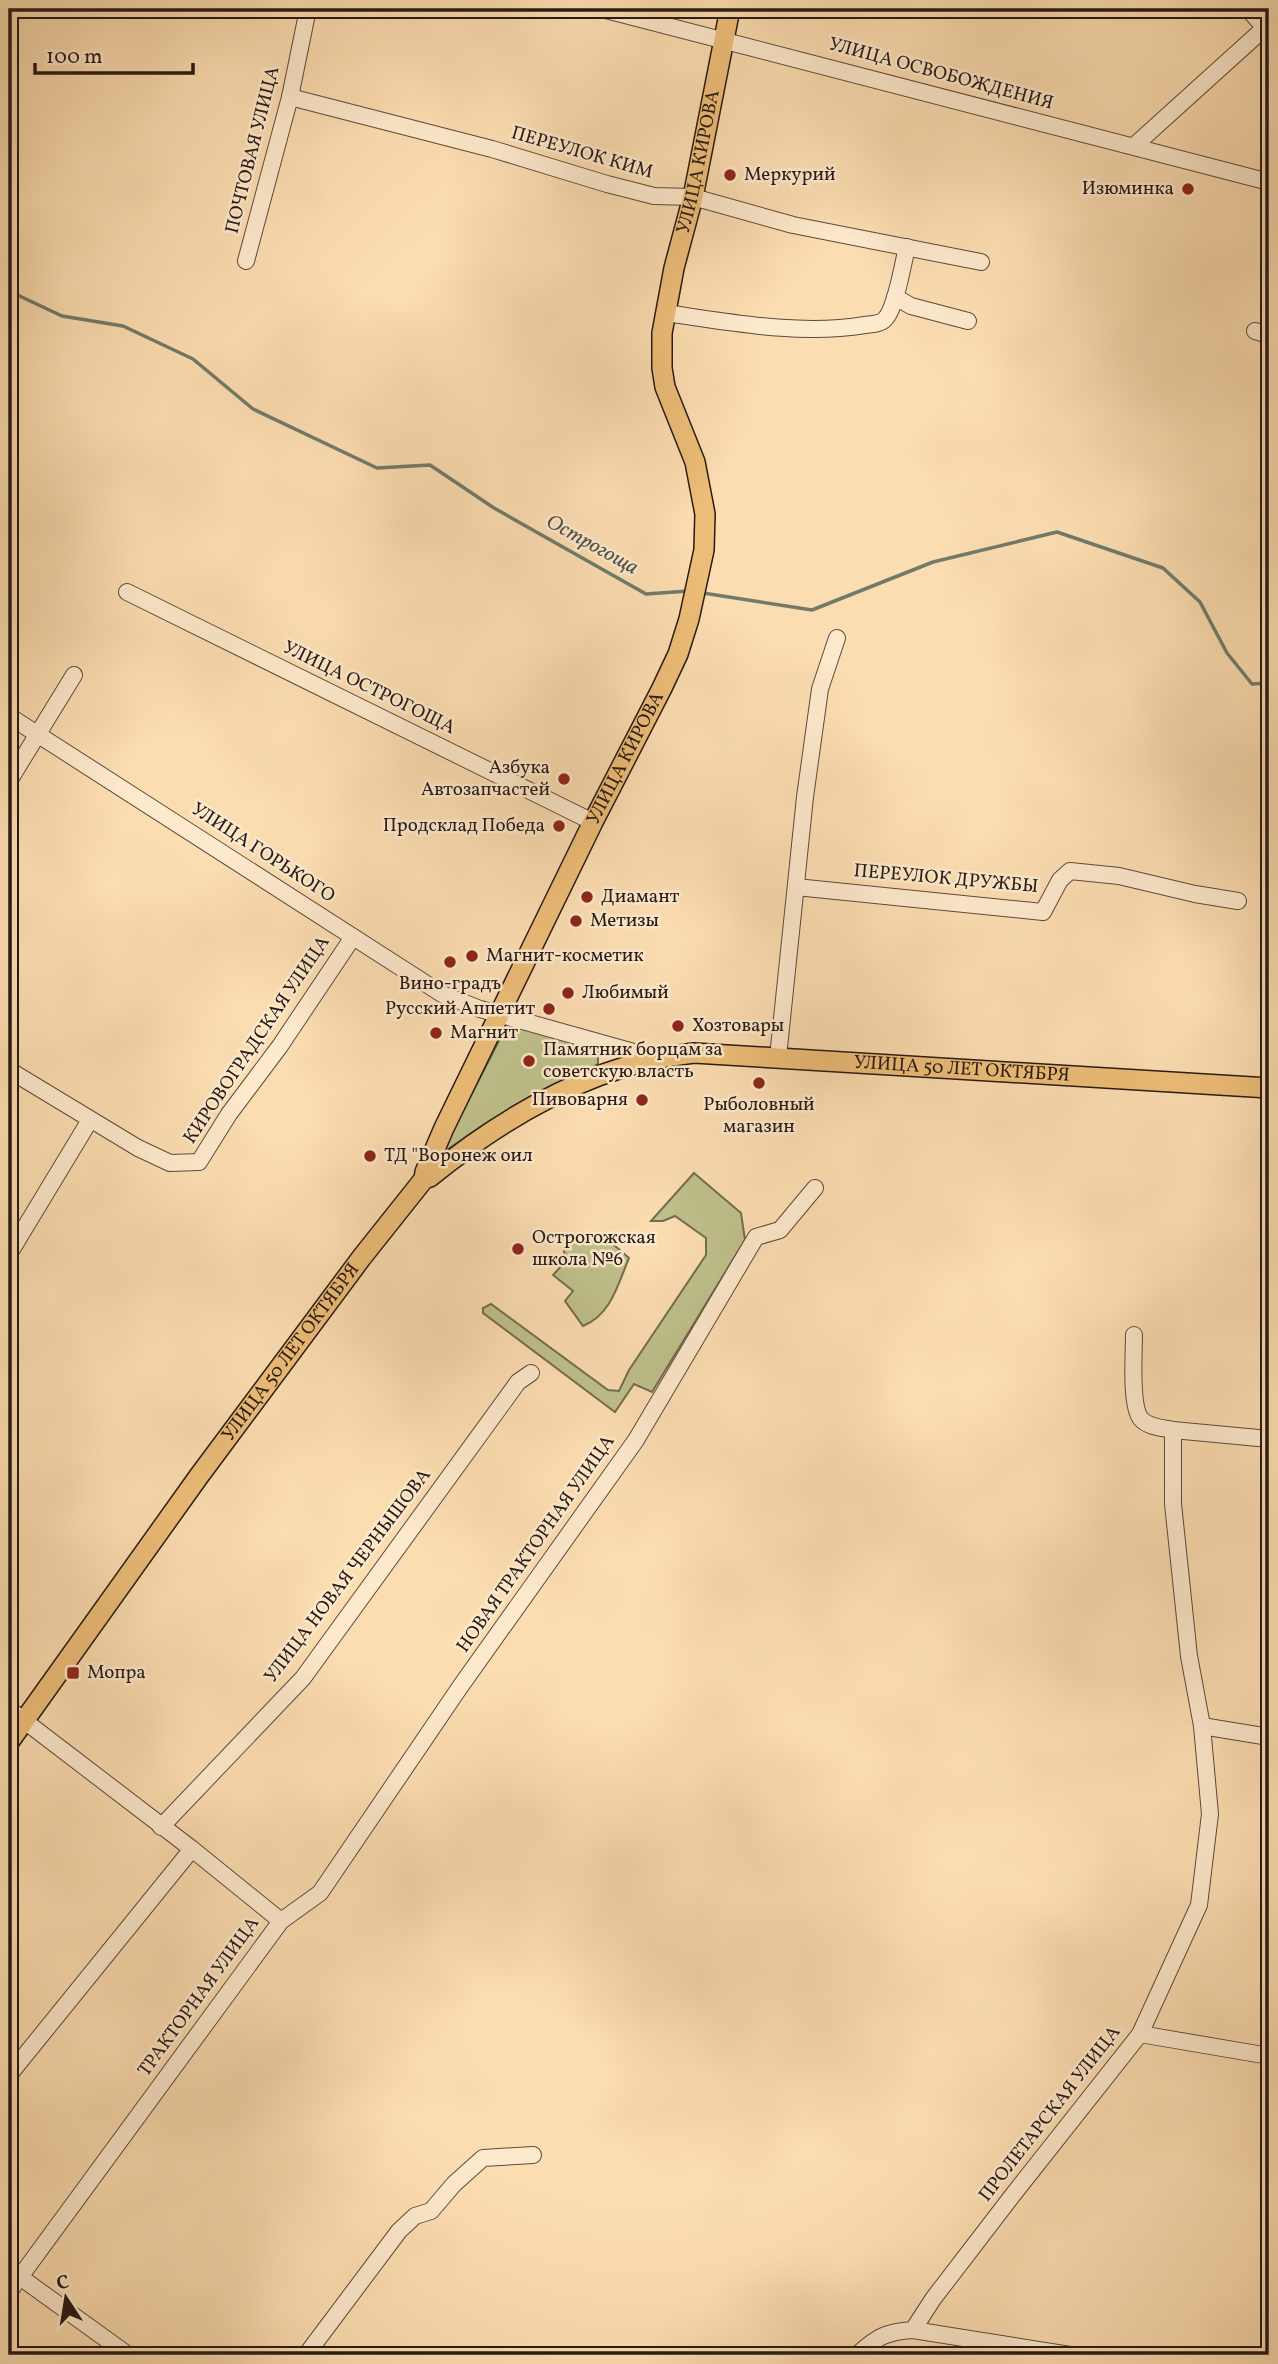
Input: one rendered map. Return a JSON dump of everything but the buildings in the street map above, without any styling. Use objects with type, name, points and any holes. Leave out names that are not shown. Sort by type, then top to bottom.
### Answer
[{"type":"main road","name":"УЛИЦА КИРОВА","points":[[424,1180],[444,1128],[593,821],[662,688],[678,654],[689,620],[701,567],[705,531],[703,496],[695,462],[666,387],[661,351],[674,268],[693,197],[730,9]]},
{"type":"main road","name":"УЛИЦА 50 ЛЕТ ОКТЯБРЯ","points":[[9,1742],[17,1715],[362,1257],[424,1180],[495,1128],[551,1097],[599,1075],[655,1058],[694,1053],[1269,1088]]},
{"type":"street","name":"ПОЧТОВАЯ УЛИЦА","points":[[246,261],[289,97],[308,9]]},
{"type":"street","name":"УЛИЦА ОСВОБОЖДЕНИЯ","points":[[602,9],[1269,182]]},
{"type":"street","points":[[1134,146],[1267,26],[1248,9]]},
{"type":"street","name":"ПЕРЕУЛОК КИМ","points":[[289,97],[492,149],[654,196],[693,197],[793,225],[981,262]]},
{"type":"street","points":[[665,313],[779,328],[840,329],[879,323],[886,318],[895,297],[907,247]]},
{"type":"street","points":[[895,297],[911,306],[968,321]]},
{"type":"street","name":"УЛИЦА ОСТРОГОЩА","points":[[127,592],[593,821]]},
{"type":"street","points":[[778,1057],[804,797],[820,689],[837,638]]},
{"type":"street","points":[[9,781],[74,675]]},
{"type":"street","name":"УЛИЦА ГОРЬКОГО","points":[[9,716],[442,994],[480,1009],[500,1013]]},
{"type":"street","name":"ПЕРЕУЛОК ДРУЖБЫ","points":[[796,887],[1044,912],[1060,880],[1070,871],[1119,876],[1238,901]]},
{"type":"street","name":"КИРОВОГРАДСКАЯ УЛИЦА","points":[[10,1074],[138,1148],[170,1163],[199,1162],[229,1114],[280,1046],[353,937]]},
{"type":"street","name":"УЛИЦА 50 ЛЕТ ОКТЯБРЯ","points":[[500,1013],[655,1058]]},
{"type":"street","points":[[9,1254],[90,1120]]},
{"type":"street","name":"НОВАЯ ТРАКТОРНАЯ УЛИЦА","points":[[281,1921],[320,1893],[460,1687],[636,1440],[756,1237],[780,1230],[815,1188]]},
{"type":"street","points":[[1134,1335],[1135,1400],[1139,1417],[1147,1424],[1173,1430],[1269,1439]]},
{"type":"street","name":"УЛИЦА НОВАЯ ЧЕРНЫШОВА","points":[[161,1827],[303,1678],[518,1382],[531,1373]]},
{"type":"street","name":"ПРОЛЕТАРСКАЯ УЛИЦА","points":[[912,2330],[933,2299],[1140,2034],[1199,1905],[1210,1814],[1202,1726],[1189,1656],[1173,1504],[1173,1430]]},
{"type":"street","name":"ТРАКТОРНАЯ УЛИЦА","points":[[9,2292],[14,2274],[281,1921],[17,1715]]},
{"type":"street","points":[[1202,1726],[1269,1737]]},
{"type":"street","points":[[9,2075],[192,1849]]},
{"type":"street","points":[[1140,2034],[1269,2056]]},
{"type":"street","points":[[306,2355],[399,2231],[415,2216],[431,2211],[454,2184],[483,2158],[533,2155]]},
{"type":"street","points":[[14,2274],[128,2355]]},
{"type":"street","points":[[857,2355],[876,2337],[912,2330],[1070,2355]]},
{"type":"green space","points":[[519,1026],[598,1049],[598,1064],[483,1125],[441,1154],[505,1029]]},
{"type":"green space","points":[[694,1173],[741,1213],[745,1240],[652,1392],[634,1384],[615,1412],[483,1313],[483,1308],[491,1304],[608,1390],[619,1391],[629,1370],[706,1255],[706,1238],[675,1216],[663,1221],[651,1221]]},
{"type":"green space","points":[[572,1234],[607,1239],[629,1258],[607,1307],[593,1321],[583,1326],[565,1301],[573,1291],[553,1275],[565,1262],[564,1250]]},
{"type":"waterway","name":"Острогоща","points":[[9,291],[62,316],[123,326],[193,359],[253,409],[377,468],[430,465],[494,508],[646,594],[689,591]]},
{"type":"waterway","name":"Острогоща","points":[[703,593],[812,610],[933,562],[1057,532],[1163,568],[1200,602],[1227,653],[1252,684],[1269,683]]},
{"type":"place","name":"Меркурий","points":[[730,175]]},
{"type":"place","name":"Изюминка","points":[[1188,189]]},
{"type":"place","name":"Азбука Автозапчастей","points":[[564,779]]},
{"type":"place","name":"Продсклад Победа","points":[[559,826]]},
{"type":"place","name":"Диамант","points":[[587,897]]},
{"type":"place","name":"Метизы","points":[[576,921]]},
{"type":"place","name":"Магнит-косметик","points":[[472,956]]},
{"type":"place","name":"Вино-градъ","points":[[450,962]]},
{"type":"place","name":"Любимый","points":[[568,993]]},
{"type":"place","name":"Русский Аппетит","points":[[549,1009]]},
{"type":"place","name":"Хозтовары","points":[[678,1026]]},
{"type":"place","name":"Магнит","points":[[436,1033]]},
{"type":"place","name":"Памятник борцам за советскую власть","points":[[529,1061]]},
{"type":"place","name":"Рыболовный магазин","points":[[759,1083]]},
{"type":"place","name":"Пивоварня","points":[[642,1100]]},
{"type":"place","name":"ТД \"Воронеж оил","points":[[370,1156]]},
{"type":"place","name":"Острогожская школа №6","points":[[518,1249]]},
{"type":"place","name":"Мопра","points":[[73,1673]]}]
